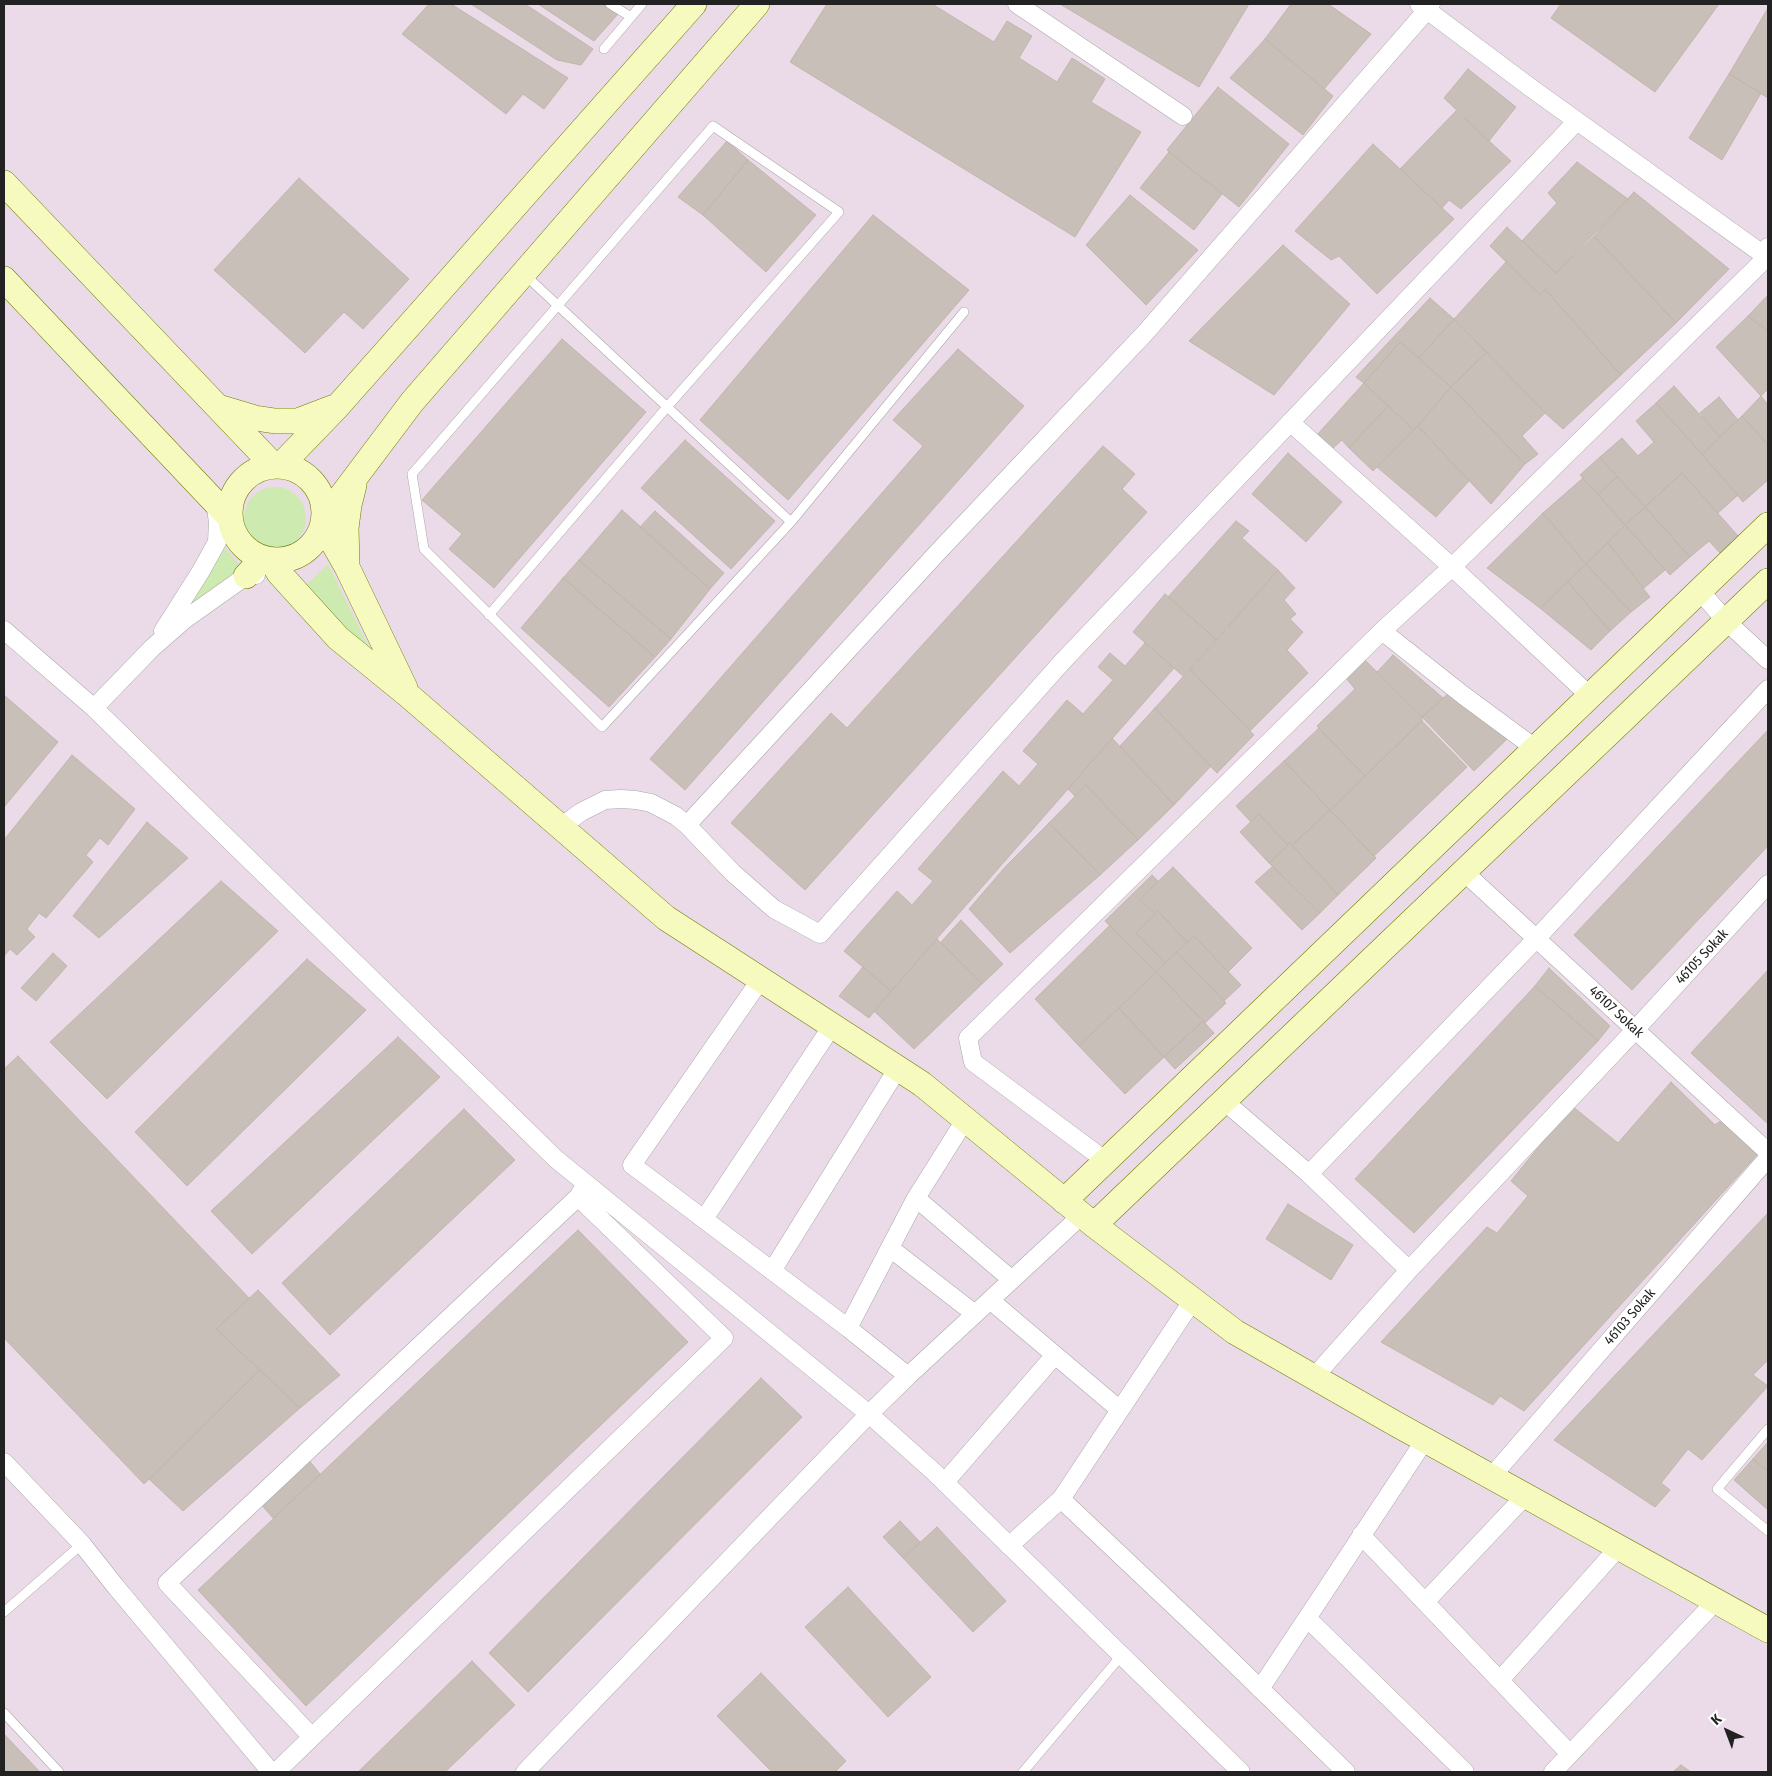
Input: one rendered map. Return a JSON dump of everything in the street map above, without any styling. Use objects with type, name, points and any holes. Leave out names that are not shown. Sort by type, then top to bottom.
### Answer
[{"type":"street","points":[[277,466],[336,407],[694,4]]},
{"type":"street","points":[[323,522],[412,402],[757,4]]},
{"type":"street","points":[[1017,4],[1183,116]]},
{"type":"street","points":[[687,825],[937,552],[1146,332],[1426,6],[1577,121],[1767,253],[1760,264],[1452,567],[1382,631],[968,1038],[973,1062],[1106,1161]]},
{"type":"street","points":[[561,827],[580,812],[605,800],[621,799],[651,803],[676,816],[687,825],[733,874],[774,909],[820,934],[1062,662],[1577,121]]},
{"type":"street","points":[[4,183],[217,406],[277,466]]},
{"type":"street","points":[[4,279],[223,521],[244,547],[271,564],[338,638],[408,695],[666,918],[922,1084],[1080,1214],[1234,1332],[1425,1440],[1768,1628]]},
{"type":"street","points":[[217,406],[255,418],[276,421],[298,421],[336,407]]},
{"type":"street","points":[[1290,422],[1452,567],[1590,696]]},
{"type":"street","points":[[94,708],[152,648],[184,620],[246,576],[271,564],[290,559],[305,552],[316,540],[323,522],[325,510],[321,496],[314,483],[302,473],[288,467],[277,466],[259,470],[246,477],[236,489],[201,571],[152,648]]},
{"type":"street","points":[[347,567],[346,528],[356,476]]},
{"type":"street","points":[[323,522],[347,567],[408,695]]},
{"type":"street","points":[[1080,1214],[1106,1161],[1768,525]]},
{"type":"street","points":[[525,1772],[869,1414],[908,1376],[1080,1214],[1224,1101],[1768,581]]},
{"type":"street","points":[[1700,591],[1726,621],[1768,660]]},
{"type":"street","points":[[4,630],[94,708],[548,1152],[724,1338],[276,1772]]},
{"type":"street","points":[[1382,631],[1463,695],[1536,749]]},
{"type":"street","points":[[1309,1174],[1536,939],[1768,689]]},
{"type":"street","name":"46107 Sokak","points":[[1464,872],[1768,1152]]},
{"type":"street","name":"46105 Sokak","points":[[1314,1377],[1409,1270],[1635,1030],[1768,884]]},
{"type":"street","points":[[760,979],[632,1165],[848,1328],[908,1376]]},
{"type":"street","points":[[704,1219],[832,1026]]},
{"type":"street","points":[[772,1271],[898,1068]]},
{"type":"street","points":[[1224,1101],[1309,1174],[1409,1270]]},
{"type":"street","points":[[848,1328],[916,1198],[965,1120]]},
{"type":"street","name":"46103 Sokak","points":[[1492,1476],[1768,1158]]},
{"type":"street","points":[[582,1190],[869,1414],[945,1482],[1241,1772]]},
{"type":"street","points":[[312,1737],[167,1583],[582,1190]]},
{"type":"street","points":[[916,1198],[1012,1280]]},
{"type":"street","points":[[890,1248],[975,1314]]},
{"type":"street","points":[[990,1300],[1120,1410]]},
{"type":"street","points":[[1009,1546],[1061,1499],[1193,1300]]},
{"type":"street","points":[[945,1482],[1055,1355]]},
{"type":"street","points":[[1260,1689],[1425,1440]]},
{"type":"street","points":[[4,1462],[82,1544],[271,1772]]},
{"type":"street","points":[[1425,1602],[1526,1495]]},
{"type":"street","points":[[1061,1499],[1346,1772]]},
{"type":"street","points":[[1361,1535],[1570,1754]]},
{"type":"street","points":[[1500,1680],[1619,1547]]},
{"type":"street","points":[[1553,1772],[1716,1601]]},
{"type":"street","points":[[1307,1618],[1465,1772]]},
{"type":"lane","points":[[610,4],[631,17]]},
{"type":"lane","points":[[604,49],[642,4]]},
{"type":"lane","points":[[490,615],[667,407],[839,212],[713,126],[412,474],[424,550],[602,727],[791,522],[964,312]]},
{"type":"lane","points":[[524,274],[791,522]]},
{"type":"lane","points":[[1768,1429],[1717,1489],[1768,1531]]},
{"type":"lane","points":[[4,1612],[82,1544]]},
{"type":"lane","points":[[1023,1772],[1121,1656]]},
{"type":"lane","points":[[4,1713],[59,1772]]},
{"type":"shaded area","points":[[4,4],[1768,4],[1768,1772],[4,1772]]},
{"type":"green space","points":[[275,487],[292,492],[297,496],[301,501],[306,518],[301,535],[297,540],[292,544],[275,549],[258,544],[253,540],[249,535],[244,518],[249,501],[253,496],[258,492]]},
{"type":"green space","points":[[225,548],[243,569],[184,613]]},
{"type":"green space","points":[[328,564],[376,662],[306,585]]},
{"type":"building","points":[[429,4],[451,4],[568,78],[544,109],[523,94],[506,114],[402,34]]},
{"type":"building","points":[[471,4],[525,4],[593,49],[581,65],[557,60]]},
{"type":"building","points":[[538,4],[602,4],[618,14],[594,41]]},
{"type":"building","points":[[827,4],[932,4],[994,42],[1007,21],[1032,36],[1019,58],[1057,82],[1072,58],[1105,79],[1091,102],[1141,132],[1075,237],[790,62]]},
{"type":"building","points":[[1060,4],[1249,4],[1199,87]]},
{"type":"building","points":[[1291,4],[1328,4],[1371,34],[1324,89],[1265,39]]},
{"type":"building","points":[[1561,4],[1719,4],[1655,92],[1551,18]]},
{"type":"building","points":[[1768,8],[1768,98],[1729,74]]},
{"type":"building","points":[[1265,39],[1333,96],[1303,135],[1230,78]]},
{"type":"building","points":[[1468,69],[1516,107],[1489,141],[1444,98]]},
{"type":"building","points":[[1729,74],[1761,93],[1722,160],[1689,138]]},
{"type":"building","points":[[1218,87],[1289,144],[1239,207],[1167,150]]},
{"type":"building","points":[[1456,111],[1511,161],[1461,209],[1449,200],[1442,208],[1400,169]]},
{"type":"building","points":[[727,141],[748,160],[703,215],[678,197]]},
{"type":"building","points":[[1373,144],[1454,219],[1377,294],[1339,256],[1331,260],[1295,231]]},
{"type":"building","points":[[1169,152],[1222,194],[1194,230],[1140,188]]},
{"type":"building","points":[[748,160],[816,215],[766,272],[703,215]]},
{"type":"building","points":[[1577,162],[1628,199],[1556,273],[1522,241],[1557,203],[1548,193]]},
{"type":"building","points":[[299,178],[409,279],[363,329],[344,312],[305,353],[214,270]]},
{"type":"building","points":[[1634,192],[1729,269],[1676,323],[1594,236]]},
{"type":"building","points":[[1130,195],[1198,250],[1146,305],[1086,245]]},
{"type":"building","points":[[873,215],[969,290],[788,500],[700,420]]},
{"type":"building","points":[[1507,227],[1556,273],[1594,236],[1676,323],[1621,375],[1545,289],[1540,295],[1490,246]]},
{"type":"building","points":[[1283,245],[1350,304],[1274,395],[1189,341]]},
{"type":"building","points":[[1506,262],[1540,295],[1545,289],[1621,375],[1563,429],[1545,413],[1454,319]]},
{"type":"building","points":[[1768,295],[1768,331],[1748,316]]},
{"type":"building","points":[[1430,298],[1454,319],[1419,358],[1400,342],[1364,383],[1356,377]]},
{"type":"building","points":[[1748,316],[1768,331],[1768,389],[1761,396],[1716,347]]},
{"type":"building","points":[[1454,319],[1487,352],[1451,387],[1419,358]]},
{"type":"building","points":[[562,339],[646,412],[494,588],[449,549],[462,534],[422,500]]},
{"type":"building","points":[[1400,342],[1451,387],[1414,430],[1364,383]]},
{"type":"building","points":[[958,349],[1024,406],[685,790],[650,759],[923,446],[893,420]]},
{"type":"building","points":[[1487,352],[1545,413],[1522,436],[1538,454],[1525,464],[1451,387]]},
{"type":"building","points":[[1364,383],[1388,406],[1349,448],[1342,440],[1333,448],[1316,436]]},
{"type":"building","points":[[1674,386],[1720,437],[1702,454],[1656,403]]},
{"type":"building","points":[[1451,387],[1525,464],[1491,504],[1418,426]]},
{"type":"building","points":[[1761,396],[1768,405],[1768,445],[1742,416]]},
{"type":"building","points":[[1719,397],[1738,420],[1720,437],[1700,413]]},
{"type":"building","points":[[1656,403],[1738,495],[1718,513],[1682,473],[1645,507],[1600,457],[1622,438],[1638,456],[1654,442],[1636,421]]},
{"type":"building","points":[[1388,406],[1414,430],[1373,471],[1349,448]]},
{"type":"building","points":[[1742,416],[1768,445],[1768,480],[1743,502],[1702,454]]},
{"type":"building","points":[[1418,426],[1469,481],[1436,517],[1377,467]]},
{"type":"building","points":[[685,440],[775,521],[731,569],[641,488]]},
{"type":"building","points":[[1103,446],[1135,474],[1122,489],[1147,512],[805,890],[731,823],[831,713],[847,728]]},
{"type":"building","points":[[1288,453],[1342,502],[1306,542],[1252,494]]},
{"type":"building","points":[[1600,457],[1617,477],[1598,494],[1580,475]]},
{"type":"building","points":[[1682,473],[1739,537],[1720,553],[1709,541],[1690,557],[1645,507]]},
{"type":"building","points":[[1617,477],[1645,507],[1625,525],[1598,494]]},
{"type":"building","points":[[1583,478],[1625,525],[1586,564],[1543,513]]},
{"type":"building","points":[[1645,507],[1690,557],[1670,575],[1625,525]]},
{"type":"building","points":[[622,510],[710,589],[671,639],[579,560]]},
{"type":"building","points":[[655,511],[724,573],[710,589],[640,527]]},
{"type":"building","points":[[1543,513],[1586,564],[1540,608],[1487,568]]},
{"type":"building","points":[[1236,521],[1249,531],[1242,538],[1278,570],[1217,640],[1168,597]]},
{"type":"building","points":[[1625,525],[1665,570],[1644,588],[1608,543]]},
{"type":"building","points":[[1608,543],[1650,597],[1631,612],[1586,564]]},
{"type":"building","points":[[579,560],[671,639],[655,657],[563,578]]},
{"type":"building","points":[[1586,564],[1631,612],[1610,631],[1568,582]]},
{"type":"building","points":[[1278,570],[1295,588],[1284,600],[1296,614],[1290,619],[1303,632],[1287,650],[1308,673],[1250,731],[1190,669]]},
{"type":"building","points":[[563,578],[655,657],[609,707],[521,628]]},
{"type":"building","points":[[1568,582],[1610,631],[1591,650],[1540,608]]},
{"type":"building","points":[[1165,594],[1217,640],[1184,677],[1133,632]]},
{"type":"building","points":[[1145,643],[1174,668],[891,991],[844,951],[897,891],[912,905],[933,881],[918,869],[1003,771],[1019,786],[1038,764],[1023,751],[1067,700],[1083,714],[1113,680],[1098,667],[1110,653],[1125,666]]},
{"type":"building","points":[[1393,655],[1443,698],[1422,717],[1377,672]]},
{"type":"building","points":[[1364,659],[1422,717],[1422,721],[1365,776],[1317,726],[1355,689],[1345,677]]},
{"type":"building","points":[[1190,669],[1254,735],[1217,773],[1155,708]]},
{"type":"building","points":[[1450,692],[1508,738],[1474,771],[1422,717]]},
{"type":"building","points":[[4,695],[58,742],[4,807]]},
{"type":"building","points":[[1155,708],[1211,766],[1174,805],[1120,746]]},
{"type":"building","points":[[1422,721],[1467,767],[1374,856],[1330,810]]},
{"type":"building","points":[[1319,728],[1365,776],[1330,810],[1284,761]]},
{"type":"building","points":[[1768,730],[1768,846],[1632,990],[1574,935]]},
{"type":"building","points":[[1112,738],[1174,805],[1138,840],[1086,785],[1075,796],[1068,789]]},
{"type":"building","points":[[72,755],[135,809],[108,845],[100,838],[86,855],[93,862],[46,918],[39,913],[27,929],[35,937],[17,955],[10,949],[4,956],[4,840]]},
{"type":"building","points":[[1284,761],[1330,810],[1292,845],[1290,843],[1288,845],[1259,814],[1251,822],[1236,806]]},
{"type":"building","points":[[1086,785],[1138,840],[1100,875],[1049,823]]},
{"type":"building","points":[[1330,810],[1376,858],[1338,895],[1292,845]]},
{"type":"building","points":[[1259,814],[1288,845],[1269,863],[1240,832]]},
{"type":"building","points":[[147,822],[188,858],[99,938],[73,916]]},
{"type":"building","points":[[1049,823],[1100,875],[1010,953],[969,909],[1006,866]]},
{"type":"building","points":[[1290,843],[1338,895],[1320,913],[1269,863]]},
{"type":"building","points":[[1273,866],[1320,913],[1302,930],[1255,882]]},
{"type":"building","points":[[1173,867],[1252,948],[1228,972],[1194,936],[1187,942],[1158,911],[1155,914],[1140,899]]},
{"type":"building","points":[[1152,875],[1158,881],[1140,899],[1155,914],[1136,933],[1165,963],[1156,972],[1105,921]]},
{"type":"building","points":[[221,881],[278,931],[107,1099],[50,1042]]},
{"type":"building","points":[[1158,911],[1187,942],[1165,963],[1136,933]]},
{"type":"building","points":[[961,920],[1003,964],[982,984],[941,942]]},
{"type":"building","points":[[1110,925],[1156,972],[1079,1046],[1035,999]]},
{"type":"building","points":[[1194,936],[1241,985],[1224,1001],[1177,952]]},
{"type":"building","points":[[937,939],[982,984],[914,1049],[874,1011]]},
{"type":"building","points":[[1177,952],[1226,1003],[1205,1023],[1156,972]]},
{"type":"building","points":[[53,953],[67,966],[36,1001],[21,988]]},
{"type":"building","points":[[307,959],[366,1010],[187,1186],[135,1132]]},
{"type":"building","points":[[863,967],[891,991],[869,1018],[839,996]]},
{"type":"building","points":[[1549,968],[1610,1026],[1598,1041],[1535,986]]},
{"type":"building","points":[[1768,970],[1768,1124],[1691,1053]]},
{"type":"building","points":[[1156,972],[1203,1021],[1164,1057],[1119,1008]]},
{"type":"building","points":[[1535,986],[1598,1041],[1414,1233],[1355,1179]]},
{"type":"building","points":[[1119,1008],[1164,1057],[1125,1094],[1079,1046]]},
{"type":"building","points":[[1203,1021],[1214,1033],[1175,1069],[1164,1057]]},
{"type":"building","points":[[398,1037],[440,1077],[252,1254],[211,1211]]},
{"type":"building","points":[[18,1056],[249,1298],[216,1329],[260,1370],[144,1484],[4,1338],[4,1069]]},
{"type":"building","points":[[1671,1082],[1715,1125],[1722,1120],[1758,1154],[1524,1411],[1500,1396],[1493,1405],[1381,1342],[1487,1227],[1497,1233],[1528,1196],[1511,1181],[1572,1106],[1618,1143]]},
{"type":"building","points":[[464,1109],[515,1160],[330,1335],[282,1283]]},
{"type":"building","points":[[1288,1204],[1353,1245],[1331,1280],[1266,1239]]},
{"type":"building","points":[[1768,1213],[1768,1360],[1753,1375],[1768,1386],[1702,1460],[1688,1449],[1661,1483],[1670,1490],[1655,1507],[1554,1440]]},
{"type":"building","points":[[578,1230],[688,1342],[306,1706],[198,1590]]},
{"type":"building","points":[[258,1290],[340,1375],[300,1408],[216,1329]]},
{"type":"building","points":[[260,1370],[300,1408],[183,1511],[149,1479]]},
{"type":"building","points":[[761,1378],[802,1417],[528,1692],[489,1653]]},
{"type":"building","points":[[1768,1442],[1768,1472],[1753,1459]]},
{"type":"building","points":[[307,1458],[320,1474],[273,1518],[259,1502]]},
{"type":"building","points":[[1753,1459],[1768,1472],[1768,1510],[1734,1480]]},
{"type":"building","points":[[900,1521],[920,1542],[903,1558],[883,1537]]},
{"type":"building","points":[[937,1527],[1006,1601],[973,1632],[903,1558]]},
{"type":"building","points":[[848,1587],[931,1677],[888,1717],[805,1627]]},
{"type":"building","points":[[472,1661],[515,1705],[445,1772],[358,1772]]},
{"type":"building","points":[[761,1673],[846,1761],[835,1772],[772,1772],[717,1716]]},
{"type":"building","points":[[4,1734],[40,1772],[4,1772]]},
{"type":"building","points":[[1681,1765],[1691,1772],[1673,1772]]}]
